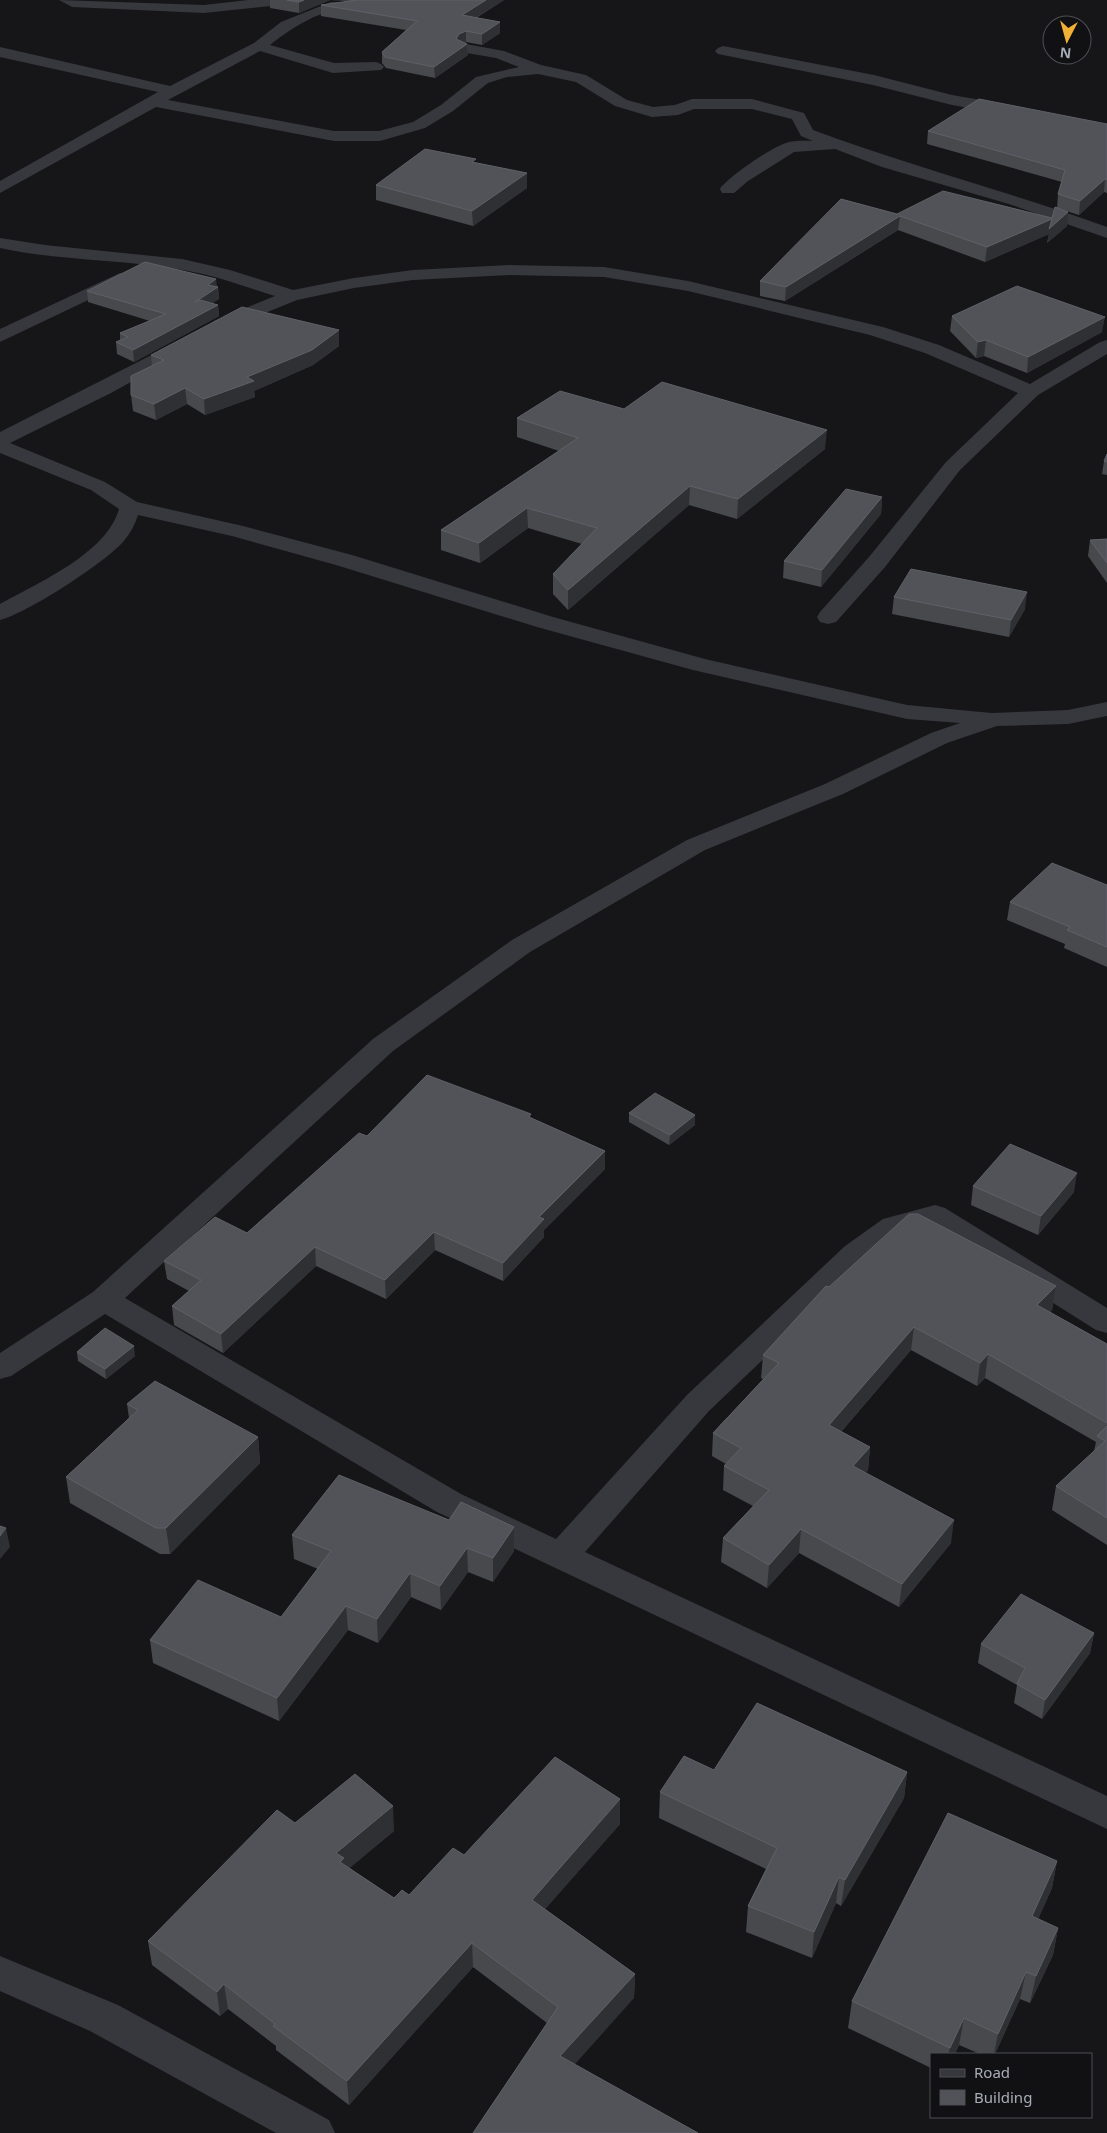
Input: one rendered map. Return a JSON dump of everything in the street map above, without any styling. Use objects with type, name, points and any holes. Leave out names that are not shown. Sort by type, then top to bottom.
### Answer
[{"type":"street","points":[[66,0],[72,3],[154,9],[204,9],[226,3],[290,0]]},
{"type":"street","points":[[309,1],[331,6],[352,7]]},
{"type":"street","points":[[226,3],[259,33],[333,68],[376,67]]},
{"type":"street","points":[[0,188],[156,102],[259,33],[331,6]]},
{"type":"street","points":[[466,49],[499,54],[538,69],[581,78],[621,103],[652,112],[678,110],[692,104],[752,104],[798,116],[808,133],[846,145],[888,163],[1015,200],[1107,233]]},
{"type":"street","points":[[723,51],[874,80],[952,100],[1028,114]]},
{"type":"street","points":[[0,52],[172,91]]},
{"type":"street","points":[[156,102],[334,136],[380,136],[419,125],[447,108],[482,80],[504,73],[538,69]]},
{"type":"street","points":[[728,189],[742,177],[790,147],[846,145]]},
{"type":"street","points":[[0,243],[49,251],[182,264],[218,272],[292,296]]},
{"type":"street","points":[[0,336],[154,261]]},
{"type":"street","points":[[0,440],[104,388],[230,320],[292,296],[354,283],[413,275],[509,270],[604,272],[688,286],[876,331],[932,349],[1031,391]]},
{"type":"street","points":[[828,617],[877,562],[953,466],[1031,391],[1107,346]]},
{"type":"street","points":[[0,446],[98,486],[130,507],[236,530],[344,560],[545,622],[701,665],[906,712],[994,719],[1068,717],[1107,710]]},
{"type":"street","points":[[0,613],[61,578],[110,543],[124,526],[130,507]]},
{"type":"street","points":[[1068,717],[1107,728]]},
{"type":"street","points":[[0,1368],[104,1300],[383,1046],[521,946],[696,845],[834,789],[939,738],[994,719]]},
{"type":"street","points":[[561,1556],[698,1403],[856,1253],[893,1226],[935,1215],[1107,1322]]},
{"type":"street","points":[[104,1300],[449,1503],[1107,1813]]},
{"type":"street","points":[[0,1973],[104,2018],[314,2133]]},
{"type":"building","points":[[287,0],[304,0],[299,2]]},
{"type":"building","points":[[357,0],[486,0],[462,15],[500,22],[482,34],[466,31],[459,34],[456,39],[467,44],[434,67],[385,57],[382,52],[417,21],[321,5]]},
{"type":"building","points":[[979,99],[1107,124],[1107,179],[1080,201],[1058,194],[1065,170],[928,131]]},
{"type":"building","points":[[425,149],[476,159],[472,162],[527,173],[472,211],[376,185]]},
{"type":"building","points":[[943,191],[1052,218],[1055,207],[1068,212],[1049,229],[1052,219],[987,247],[900,216],[786,287],[760,281],[841,199],[897,214]]},
{"type":"building","points":[[145,262],[216,279],[208,285],[218,287],[195,302],[200,300],[218,305],[133,350],[116,342],[128,337],[120,333],[166,314],[87,291]]},
{"type":"building","points":[[1017,286],[1105,317],[1028,357],[986,340],[978,342],[952,316]]},
{"type":"building","points":[[242,307],[339,330],[312,350],[247,377],[254,381],[204,399],[185,388],[154,404],[131,395],[131,376],[164,360],[151,355]]},
{"type":"building","points":[[662,382],[827,430],[738,499],[690,486],[568,590],[553,574],[597,528],[527,508],[479,543],[441,530],[578,438],[517,418],[560,391],[624,409]]},
{"type":"building","points":[[846,489],[882,497],[822,570],[784,561]]},
{"type":"building","points":[[1107,539],[1107,563],[1090,540]]},
{"type":"building","points":[[911,569],[1027,592],[1011,620],[894,597]]},
{"type":"building","points":[[1052,863],[1107,885],[1107,947],[1067,930],[1070,927],[1010,902]]},
{"type":"building","points":[[427,1075],[531,1114],[529,1117],[605,1151],[539,1217],[544,1219],[503,1263],[434,1232],[385,1280],[315,1247],[221,1334],[172,1306],[201,1280],[164,1261],[215,1217],[247,1233],[359,1133],[367,1136]]},
{"type":"building","points":[[655,1093],[695,1115],[670,1135],[629,1113]]},
{"type":"building","points":[[1010,1144],[1077,1173],[1041,1216],[973,1186]]},
{"type":"building","points":[[909,1214],[918,1214],[1056,1286],[1037,1305],[1107,1344],[1107,1423],[988,1354],[980,1363],[914,1327],[829,1425],[870,1447],[853,1466],[954,1520],[902,1584],[801,1529],[769,1565],[723,1538],[769,1490],[724,1466],[741,1448],[713,1433],[779,1363],[763,1355],[826,1286],[829,1287]]},
{"type":"building","points":[[105,1328],[134,1346],[105,1369],[77,1352]]},
{"type":"building","points":[[155,1381],[258,1437],[166,1528],[156,1528],[66,1477],[138,1410],[127,1404]]},
{"type":"building","points":[[1107,1426],[1107,1518],[1056,1486],[1105,1441],[1097,1436]]},
{"type":"building","points":[[339,1475],[449,1520],[461,1502],[514,1527],[493,1558],[467,1548],[440,1586],[410,1573],[377,1619],[346,1606],[277,1698],[150,1640],[198,1580],[281,1617],[331,1551],[292,1535]]},
{"type":"building","points":[[0,1526],[6,1528],[0,1536]]},
{"type":"building","points":[[1021,1594],[1094,1633],[1045,1700],[1017,1684],[1025,1668],[981,1644]]},
{"type":"building","points":[[757,1703],[907,1772],[845,1880],[839,1877],[814,1932],[748,1906],[777,1848],[660,1792],[684,1756],[714,1770]]},
{"type":"building","points":[[555,1757],[620,1799],[532,1900],[635,1974],[560,2056],[698,2133],[473,2133],[558,2007],[472,1943],[347,2081],[273,2026],[275,2024],[224,1984],[217,1992],[148,1941],[277,1810],[295,1823],[355,1774],[393,1806],[336,1853],[344,1858],[340,1862],[394,1898],[402,1890],[409,1895],[453,1848],[464,1855]]},
{"type":"building","points":[[948,1813],[1057,1861],[1032,1916],[1058,1928],[1036,1976],[1026,1972],[998,2034],[964,2018],[950,2048],[852,2001]]}]
